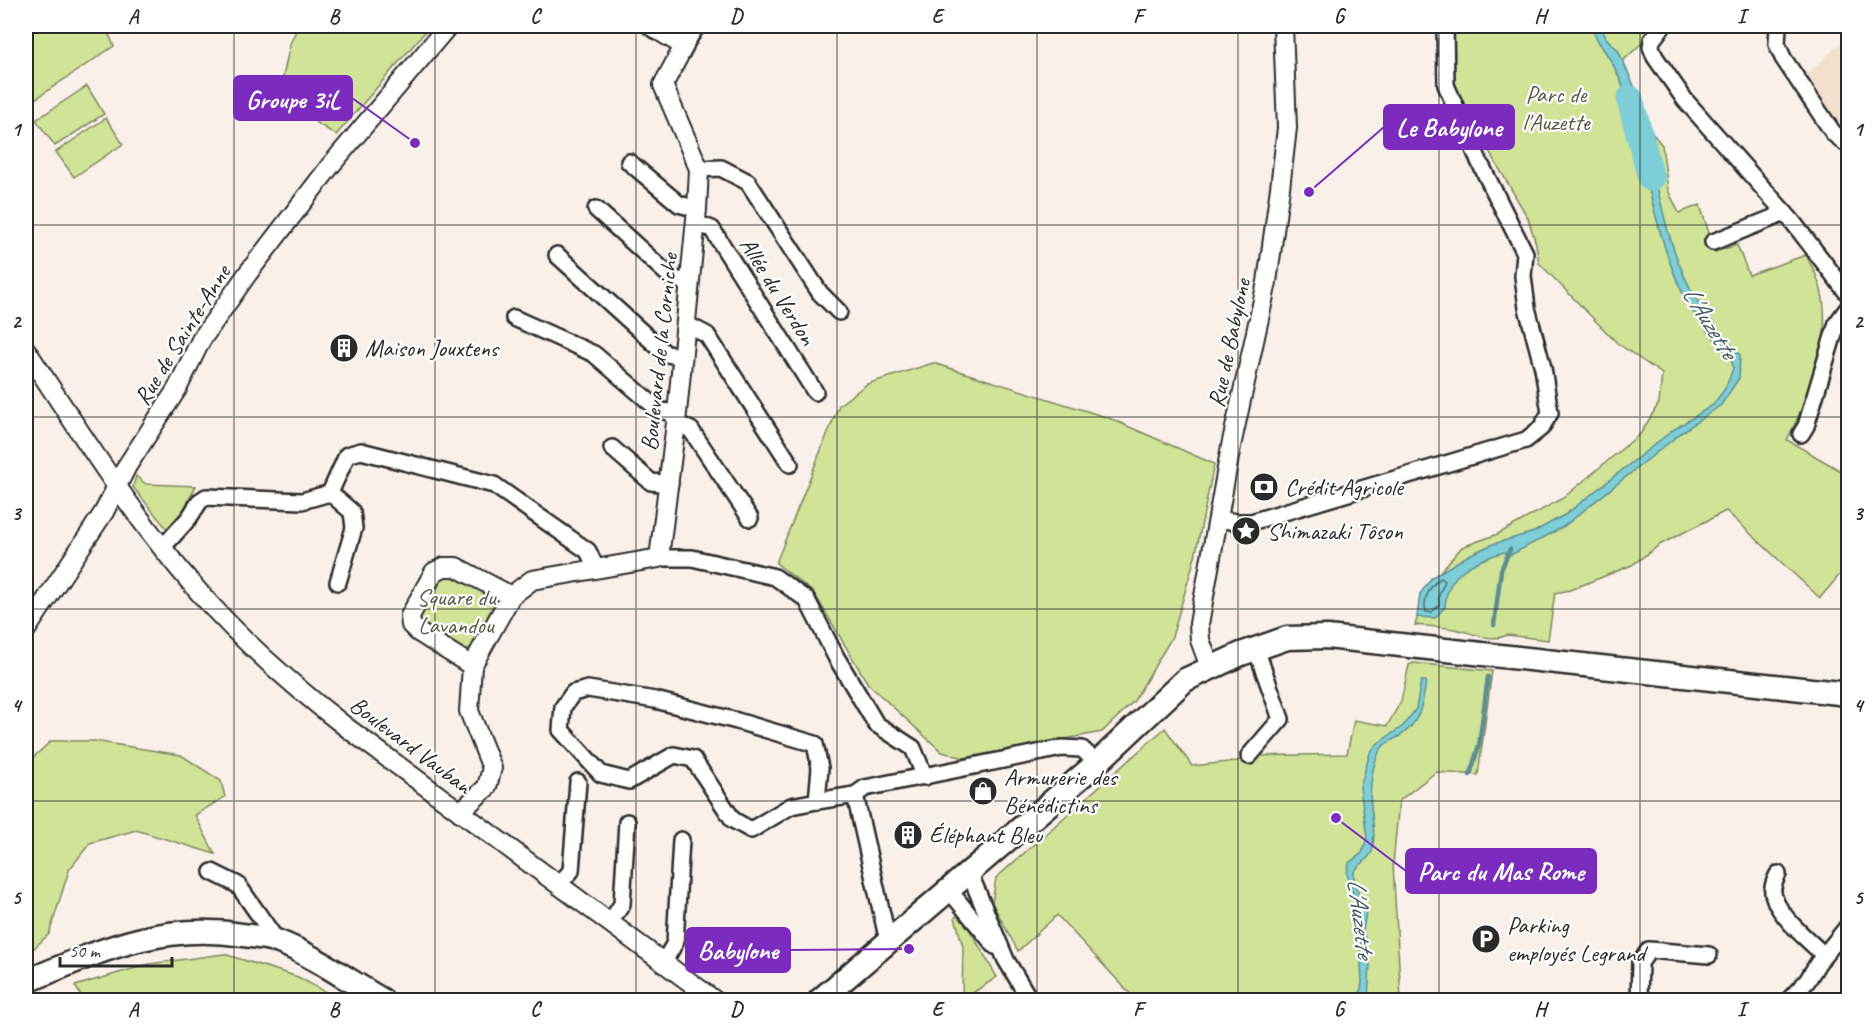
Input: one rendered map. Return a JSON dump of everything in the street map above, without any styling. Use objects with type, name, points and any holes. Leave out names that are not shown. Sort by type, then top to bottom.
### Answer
[{"type":"main road","points":[[820,1000],[1097,763],[1185,680],[1210,667],[1287,639],[1327,637],[1848,694]]},
{"type":"main road","points":[[26,980],[106,948],[146,936],[218,931],[277,941],[382,1000]]},
{"type":"street","name":"Rue de Sainte-Anne","points":[[26,630],[104,512],[127,466],[177,389],[201,340],[248,273],[331,165],[448,26]]},
{"type":"street","points":[[651,26],[684,46],[697,26]]},
{"type":"street","name":"Rue de Babylone","points":[[1210,667],[1200,640],[1199,624],[1232,446],[1267,282],[1287,128],[1283,26]]},
{"type":"street","points":[[1219,519],[1251,522],[1526,440],[1541,428],[1550,413],[1543,368],[1527,308],[1523,276],[1525,253],[1479,161],[1446,85],[1445,26]]},
{"type":"street","points":[[1663,26],[1652,40],[1651,47],[1655,57],[1685,100],[1785,213],[1848,294]]},
{"type":"street","points":[[1778,26],[1777,44],[1783,58],[1834,134],[1848,145]]},
{"type":"street","name":"Boulevard de la Corniche","points":[[659,558],[670,484],[697,216],[699,169],[663,85],[684,46]]},
{"type":"street","name":"Allée du Verdon","points":[[628,162],[712,229],[815,392]]},
{"type":"street","points":[[699,169],[721,168],[748,182],[820,293],[839,312]]},
{"type":"street","points":[[596,209],[673,279],[690,282]]},
{"type":"street","points":[[1713,242],[1785,213]]},
{"type":"street","points":[[557,255],[666,354],[682,356]]},
{"type":"street","points":[[1801,434],[1806,426],[1837,323],[1848,308]]},
{"type":"street","points":[[514,318],[594,354],[659,410],[676,418],[691,430],[750,518]]},
{"type":"street","points":[[686,324],[707,335],[790,464]]},
{"type":"street","name":"Boulevard Vauban","points":[[26,350],[117,487],[207,601],[246,641],[293,685],[714,1000]]},
{"type":"street","points":[[612,448],[651,482],[670,484]]},
{"type":"street","points":[[163,547],[189,518],[200,501],[206,497],[302,501],[330,493],[347,455],[361,451],[494,485],[588,551],[596,568]]},
{"type":"street","points":[[330,493],[352,512],[354,528],[338,582]]},
{"type":"street","points":[[460,812],[487,787],[492,768],[469,711],[472,666],[511,596],[532,580],[659,558],[692,558],[775,577],[807,600],[836,657],[876,724],[913,748],[925,777]]},
{"type":"street","points":[[472,666],[411,626],[410,616],[434,572],[444,567],[456,567],[511,596]]},
{"type":"street","points":[[1249,756],[1281,719],[1256,649]]},
{"type":"street","points":[[818,801],[820,768],[815,744],[655,700],[588,689],[573,693],[562,707],[561,730],[601,774],[629,781],[674,755],[693,759],[733,820],[751,830],[791,806],[855,795],[865,788],[1062,748],[1082,749],[1097,763]]},
{"type":"street","points":[[558,885],[571,871],[578,782]]},
{"type":"street","points":[[855,795],[888,941]]},
{"type":"street","points":[[610,923],[622,904],[627,822]]},
{"type":"street","points":[[663,963],[675,943],[681,840]]},
{"type":"street","points":[[212,872],[238,885],[277,941]]},
{"type":"street","points":[[969,872],[1006,960],[1030,1000]]},
{"type":"street","points":[[1778,874],[1773,886],[1774,898],[1780,910],[1824,956]]},
{"type":"street","points":[[949,890],[1006,960]]},
{"type":"street","points":[[1789,1000],[1807,981],[1848,926]]},
{"type":"street","points":[[1639,1000],[1640,963],[1649,950],[1709,955]]},
{"type":"shaded area","points":[[1848,36],[1848,132],[1841,126],[1805,76]]},
{"type":"green space","points":[[26,26],[105,26],[114,46],[26,105]]},
{"type":"green space","points":[[298,26],[430,26],[336,135],[299,112],[283,77],[290,44]]},
{"type":"green space","name":"Parc de l'Auzette","points":[[1452,26],[1651,26],[1655,28],[1623,61],[1638,95],[1643,116],[1662,145],[1668,190],[1679,213],[1700,205],[1715,252],[1737,245],[1749,275],[1806,255],[1816,275],[1822,296],[1825,317],[1823,338],[1813,381],[1787,440],[1848,475],[1848,565],[1820,598],[1726,511],[1661,544],[1632,565],[1570,590],[1555,593],[1548,640],[1507,635],[1495,638],[1454,629],[1415,625],[1419,612],[1420,594],[1462,547],[1498,534],[1563,498],[1641,433],[1659,403],[1662,374],[1617,343],[1539,263],[1528,218],[1457,96],[1453,69]]},
{"type":"green space","points":[[87,86],[104,114],[55,146],[36,120]]},
{"type":"green space","points":[[106,118],[123,144],[74,177],[56,152]]},
{"type":"green space","points":[[933,363],[1109,418],[1214,464],[1195,557],[1172,637],[1134,701],[1102,732],[964,758],[942,752],[868,684],[814,593],[776,563],[839,405],[867,384]]},
{"type":"green space","points":[[136,476],[146,484],[196,486],[171,534],[133,487]]},
{"type":"green space","name":"Square du Lavandou","points":[[451,573],[492,595],[493,606],[471,647],[464,652],[419,622],[417,616],[439,580]]},
{"type":"green space","points":[[1413,663],[1492,671],[1478,775],[1436,772],[1399,801],[1393,864],[1401,1000],[1136,1000],[1057,915],[1018,951],[992,903],[996,878],[1165,728],[1192,766],[1237,761],[1249,756],[1347,754],[1354,720],[1387,726],[1401,701],[1409,665]]},
{"type":"green space","points":[[51,741],[94,741],[181,755],[221,781],[225,797],[195,815],[215,854],[136,830],[90,843],[69,870],[49,934],[31,951],[26,947],[26,764]]},
{"type":"green space","points":[[960,913],[997,977],[962,1000],[963,947],[955,917]]},
{"type":"green space","points":[[224,954],[298,977],[340,1000],[84,1000],[75,986],[149,964]]},
{"type":"water","points":[[1591,26],[1601,26],[1606,38],[1618,50],[1638,95],[1643,116],[1649,125],[1635,136],[1621,80]]},
{"type":"water","points":[[1647,141],[1671,242],[1678,262],[1702,307],[1740,355],[1739,378],[1721,405],[1681,433],[1563,527],[1511,555],[1504,552],[1473,564],[1456,577],[1447,595],[1445,607],[1435,618],[1417,617],[1420,594],[1432,577],[1469,555],[1493,544],[1534,532],[1566,514],[1673,430],[1713,405],[1724,390],[1733,368],[1731,357],[1694,314],[1672,269],[1637,145]]},
{"type":"water","points":[[1421,681],[1426,681],[1422,705],[1416,720],[1405,732],[1382,748],[1373,772],[1370,793],[1374,833],[1372,851],[1354,872],[1354,882],[1366,913],[1363,930],[1370,964],[1368,1000],[1359,1000],[1362,982],[1358,910],[1347,874],[1349,863],[1362,853],[1367,838],[1360,787],[1370,753],[1377,744],[1403,726],[1416,709]]},
{"type":"waterway","name":"L'Auzette","points":[[1630,99],[1651,178]]},
{"type":"waterway","points":[[1494,625],[1501,570],[1510,549]]},
{"type":"waterway","points":[[1470,775],[1479,745],[1488,677]]},
{"type":"place","name":"Groupe 3iL","points":[[415,143]]},
{"type":"place","name":"Le Babylone","points":[[1309,192]]},
{"type":"place","name":"Maison Jouxtens","points":[[344,348]]},
{"type":"place","name":"Crédit Agricole","points":[[1264,487]]},
{"type":"place","name":"Shimazaki Tôson","points":[[1246,531]]},
{"type":"place","name":"Armurerie des Bénédictins","points":[[983,791]]},
{"type":"place","name":"Parc du Mas Rome","points":[[1336,818]]},
{"type":"place","name":"Éléphant Bleu","points":[[908,835]]},
{"type":"place","name":"Parking employés Legrand","points":[[1486,939]]},
{"type":"place","name":"Babylone","points":[[909,949]]}]
